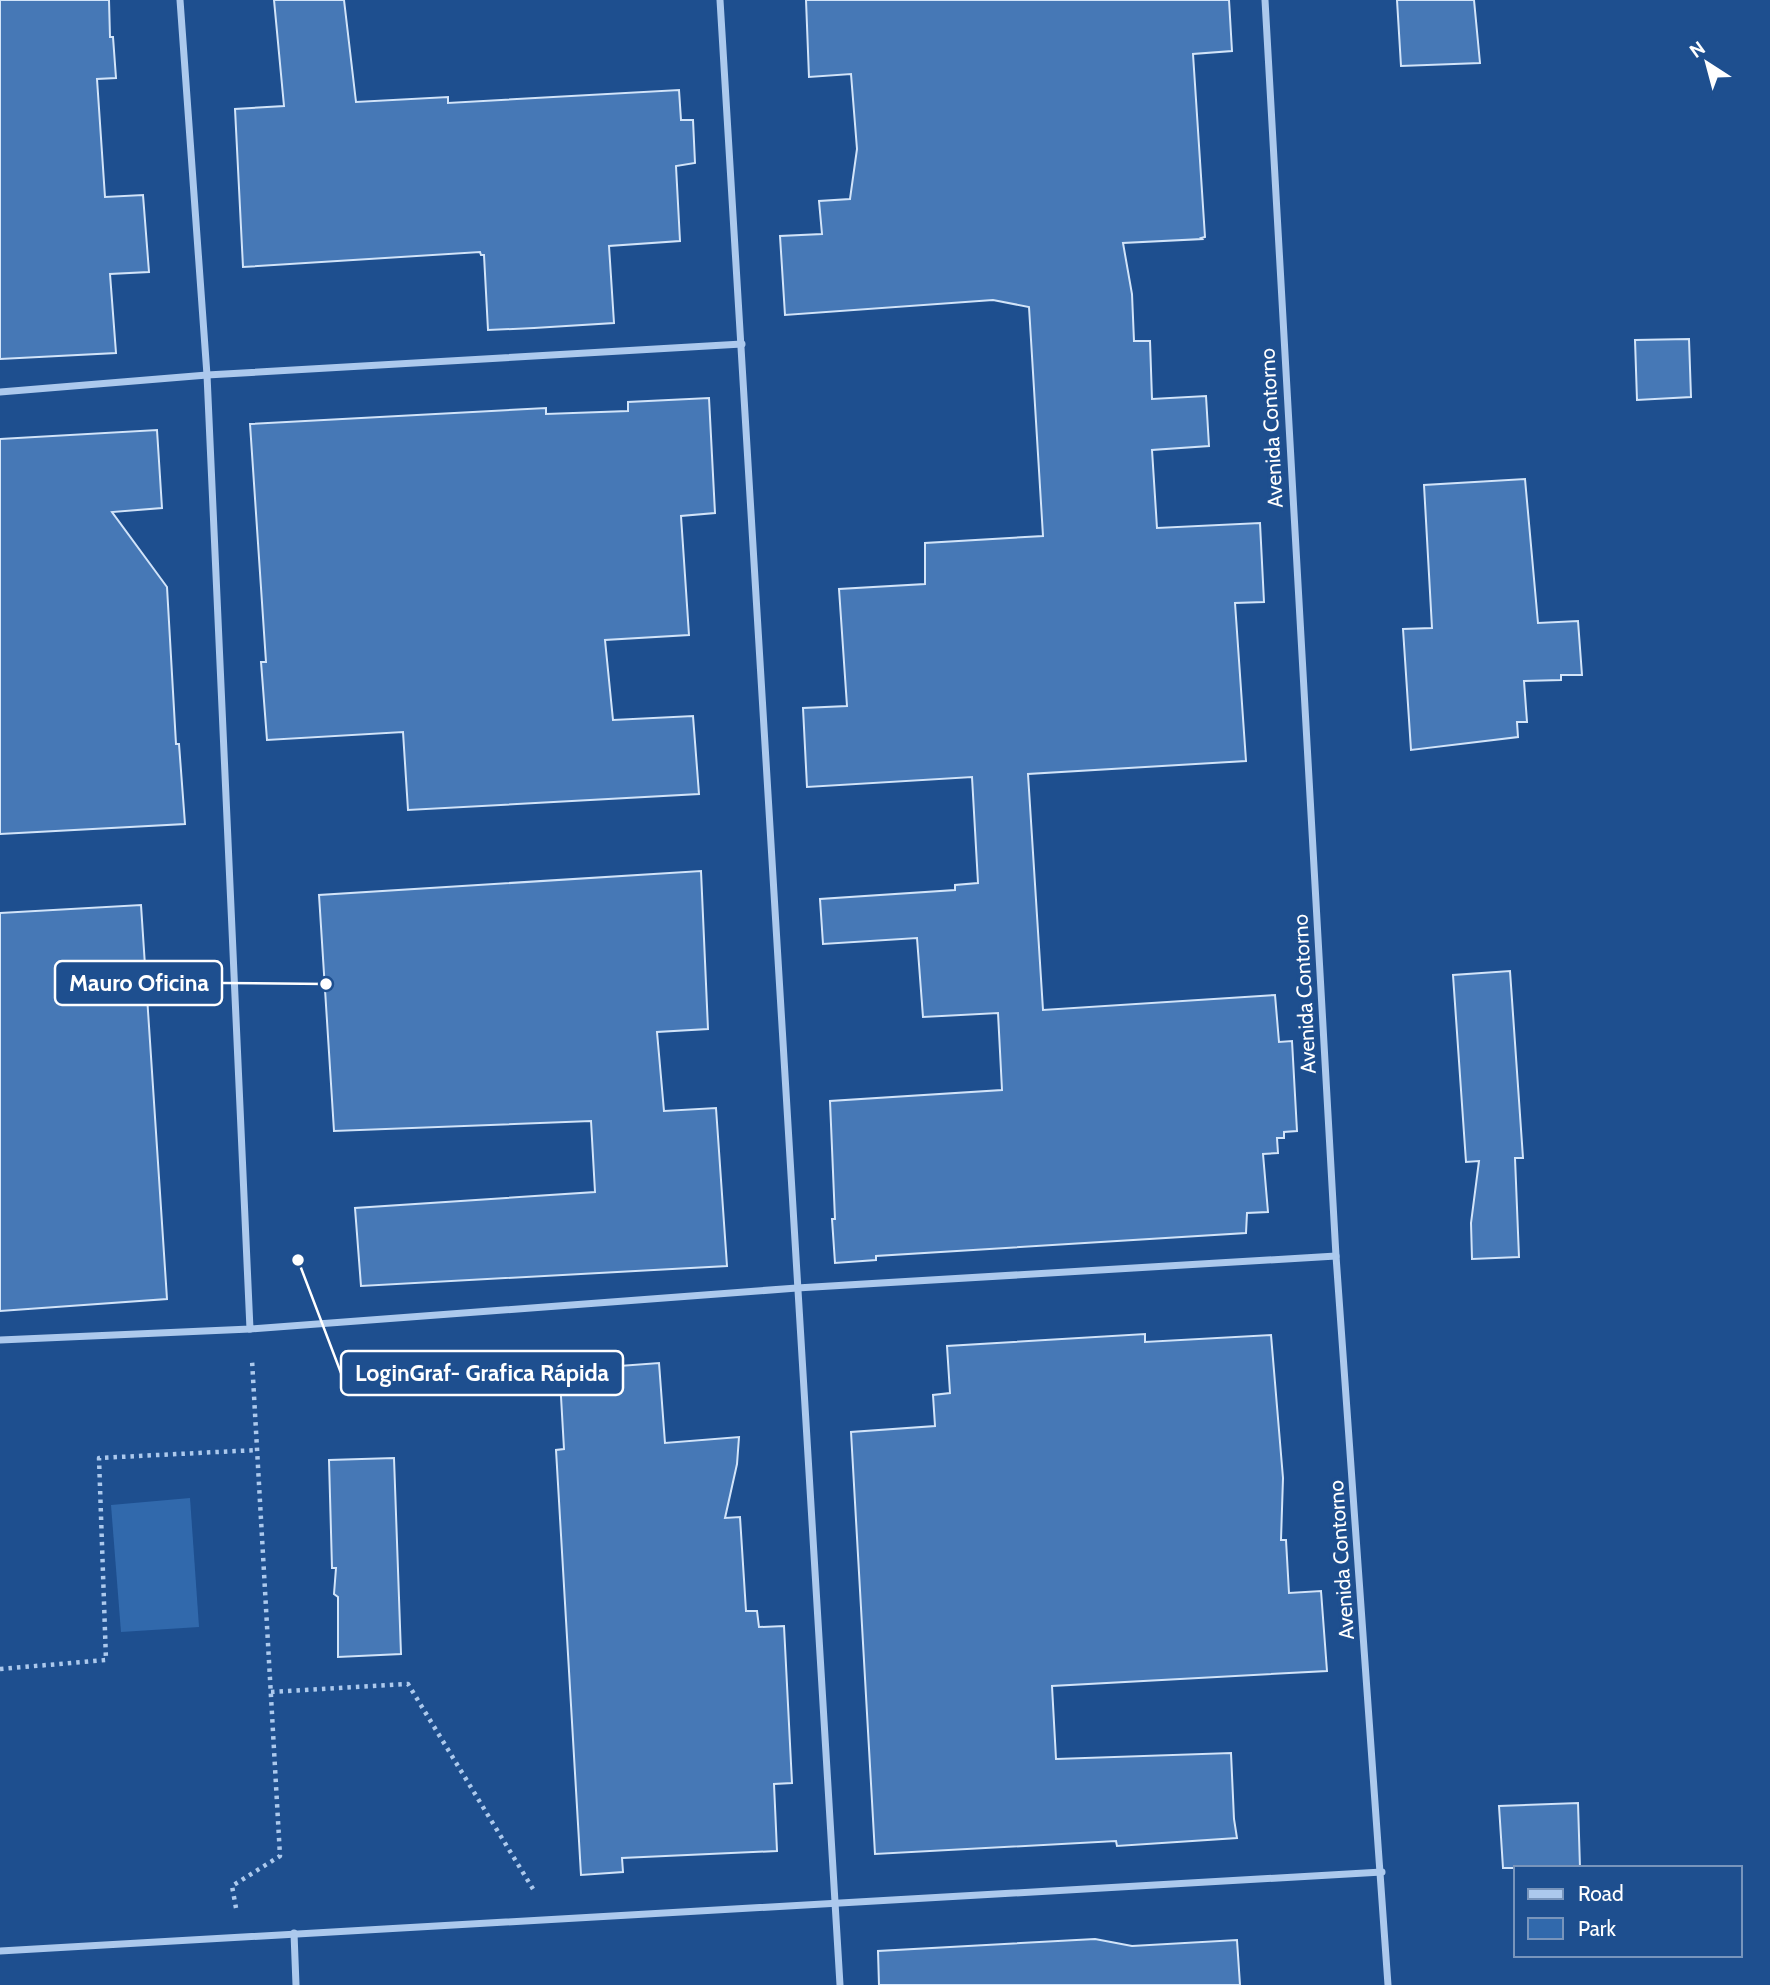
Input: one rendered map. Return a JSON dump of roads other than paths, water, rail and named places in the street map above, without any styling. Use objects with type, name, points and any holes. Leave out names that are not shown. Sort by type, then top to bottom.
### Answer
[{"type":"street","points":[[180,0],[207,375],[250,1329]]},
{"type":"street","points":[[720,0],[840,1985]]},
{"type":"street","name":"Avenida Contorno","points":[[1265,0],[1336,1256],[1388,1985]]},
{"type":"street","points":[[0,392],[207,375],[742,344]]},
{"type":"street","points":[[0,1339],[250,1329],[797,1288],[1336,1256]]},
{"type":"street","points":[[0,1951],[1382,1872]]},
{"type":"street","points":[[294,1933],[296,1985]]},
{"type":"place","name":"Mauro Oficina","points":[[326,984]]},
{"type":"place","name":"LoginGraf- Grafica Rápida","points":[[298,1260]]}]
